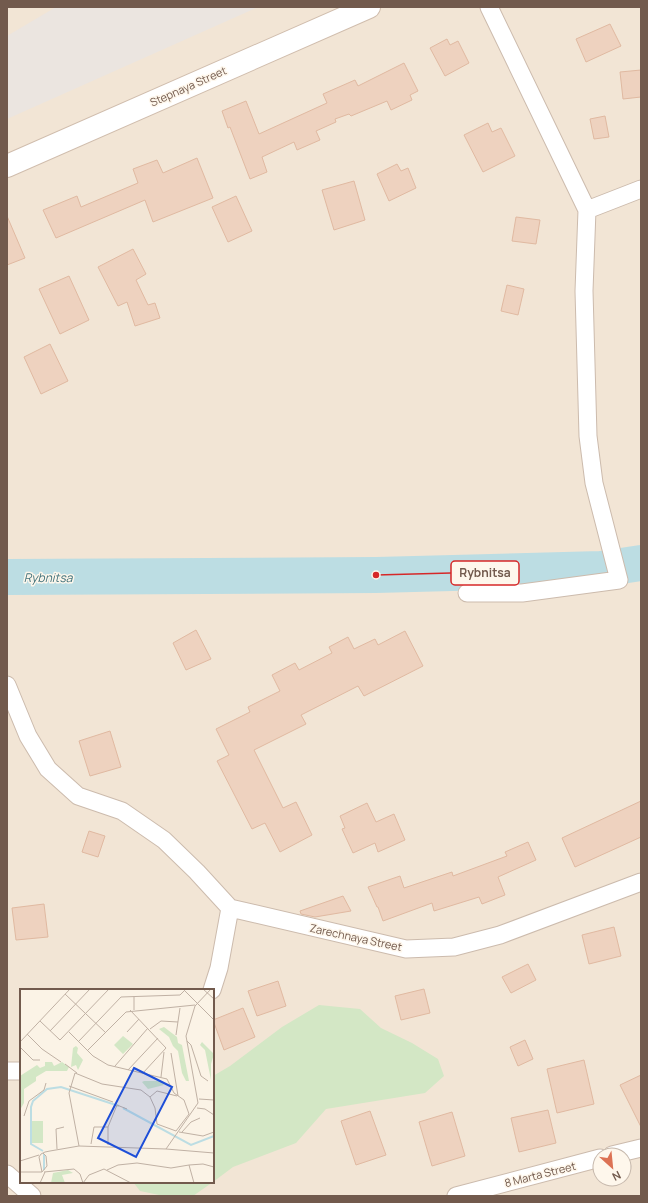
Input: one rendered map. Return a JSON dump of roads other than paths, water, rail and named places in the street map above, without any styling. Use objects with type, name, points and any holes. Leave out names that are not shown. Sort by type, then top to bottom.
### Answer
[{"type":"main road","name":"Stepnaya Street","points":[[7,166],[369,7]]},
{"type":"street","points":[[467,593],[522,593],[620,580],[594,483],[588,436],[584,291],[587,210],[489,7]]},
{"type":"street","points":[[587,210],[641,189]]},
{"type":"street","points":[[7,684],[28,736],[48,769],[78,796],[122,811],[164,840],[197,872],[230,908],[219,968],[212,989]]},
{"type":"street","name":"Zarechnaya Street","points":[[230,908],[406,949],[454,947],[500,935],[641,882]]},
{"type":"street","points":[[7,1071],[20,1071]]},
{"type":"street","name":"8 Marta Street","points":[[456,1196],[486,1192],[592,1160]]},
{"type":"street","points":[[7,1174],[32,1196]]},
{"type":"waterway","name":"Rybnitsa","points":[[7,577],[376,575],[601,569],[641,563]]},
{"type":"place","name":"Rybnitsa","points":[[376,575]]}]
